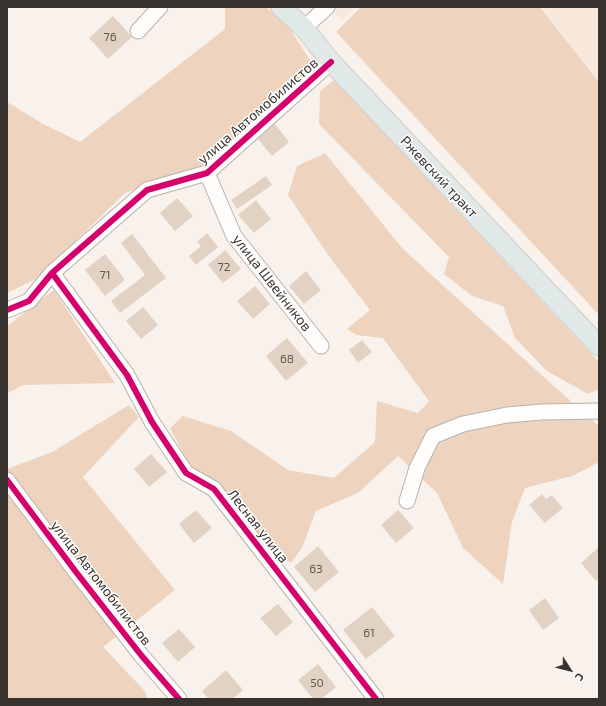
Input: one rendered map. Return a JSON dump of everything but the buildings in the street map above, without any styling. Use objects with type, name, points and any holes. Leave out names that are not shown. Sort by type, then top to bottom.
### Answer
[{"type":"main road","name":"Ржевский тракт","points":[[282,7],[304,28],[331,62],[599,346]]},
{"type":"street","points":[[138,31],[160,7]]},
{"type":"street","points":[[304,28],[327,7]]},
{"type":"street","name":"улица Автомобилистов","points":[[7,310],[29,301],[52,274],[147,190],[207,173],[331,62]]},
{"type":"street","name":"улица Швейников","points":[[207,173],[234,236],[321,346]]},
{"type":"street","name":"Лесная улица","points":[[52,274],[127,375],[152,422],[186,473],[214,489],[376,699]]},
{"type":"street","points":[[407,501],[417,468],[434,436],[463,424],[507,415],[542,412],[599,411]]},
{"type":"street","name":"улица Автомобилистов","points":[[7,480],[141,655],[179,699]]},
{"type":"shaded area","points":[[225,7],[266,7],[287,24],[312,63],[312,70],[198,169],[125,193],[36,279],[7,293],[7,102],[43,124],[80,142],[225,29]]},
{"type":"shaded area","points":[[331,7],[356,7],[342,20]]},
{"type":"shaded area","points":[[361,7],[540,7],[599,82],[599,315],[336,32]]},
{"type":"shaded area","points":[[541,7],[599,7],[599,81]]},
{"type":"shaded area","points":[[334,80],[599,362],[599,389],[588,394],[547,371],[515,338],[503,306],[472,296],[444,274],[449,257],[319,124],[320,91]]},
{"type":"shaded area","points":[[325,153],[403,249],[599,426],[599,462],[572,476],[525,488],[512,522],[503,584],[463,548],[437,493],[398,456],[358,493],[316,511],[302,548],[292,562],[275,561],[191,468],[170,428],[183,416],[231,431],[288,470],[334,478],[375,442],[377,401],[418,413],[429,401],[383,338],[356,335],[347,329],[370,310],[328,255],[288,195],[297,166]]},
{"type":"shaded area","points":[[54,290],[115,383],[24,385],[7,393],[7,326]]},
{"type":"shaded area","points":[[129,405],[139,417],[83,477],[175,590],[103,647],[145,691],[148,699],[7,699],[7,469],[52,452]]},
{"type":"cycle path","points":[[7,310],[29,301],[52,273],[147,190],[207,173],[331,62]]},
{"type":"cycle path","points":[[52,273],[127,375],[152,422],[186,473],[214,489],[376,699]]},
{"type":"cycle path","points":[[7,480],[141,655],[179,699]]}]
